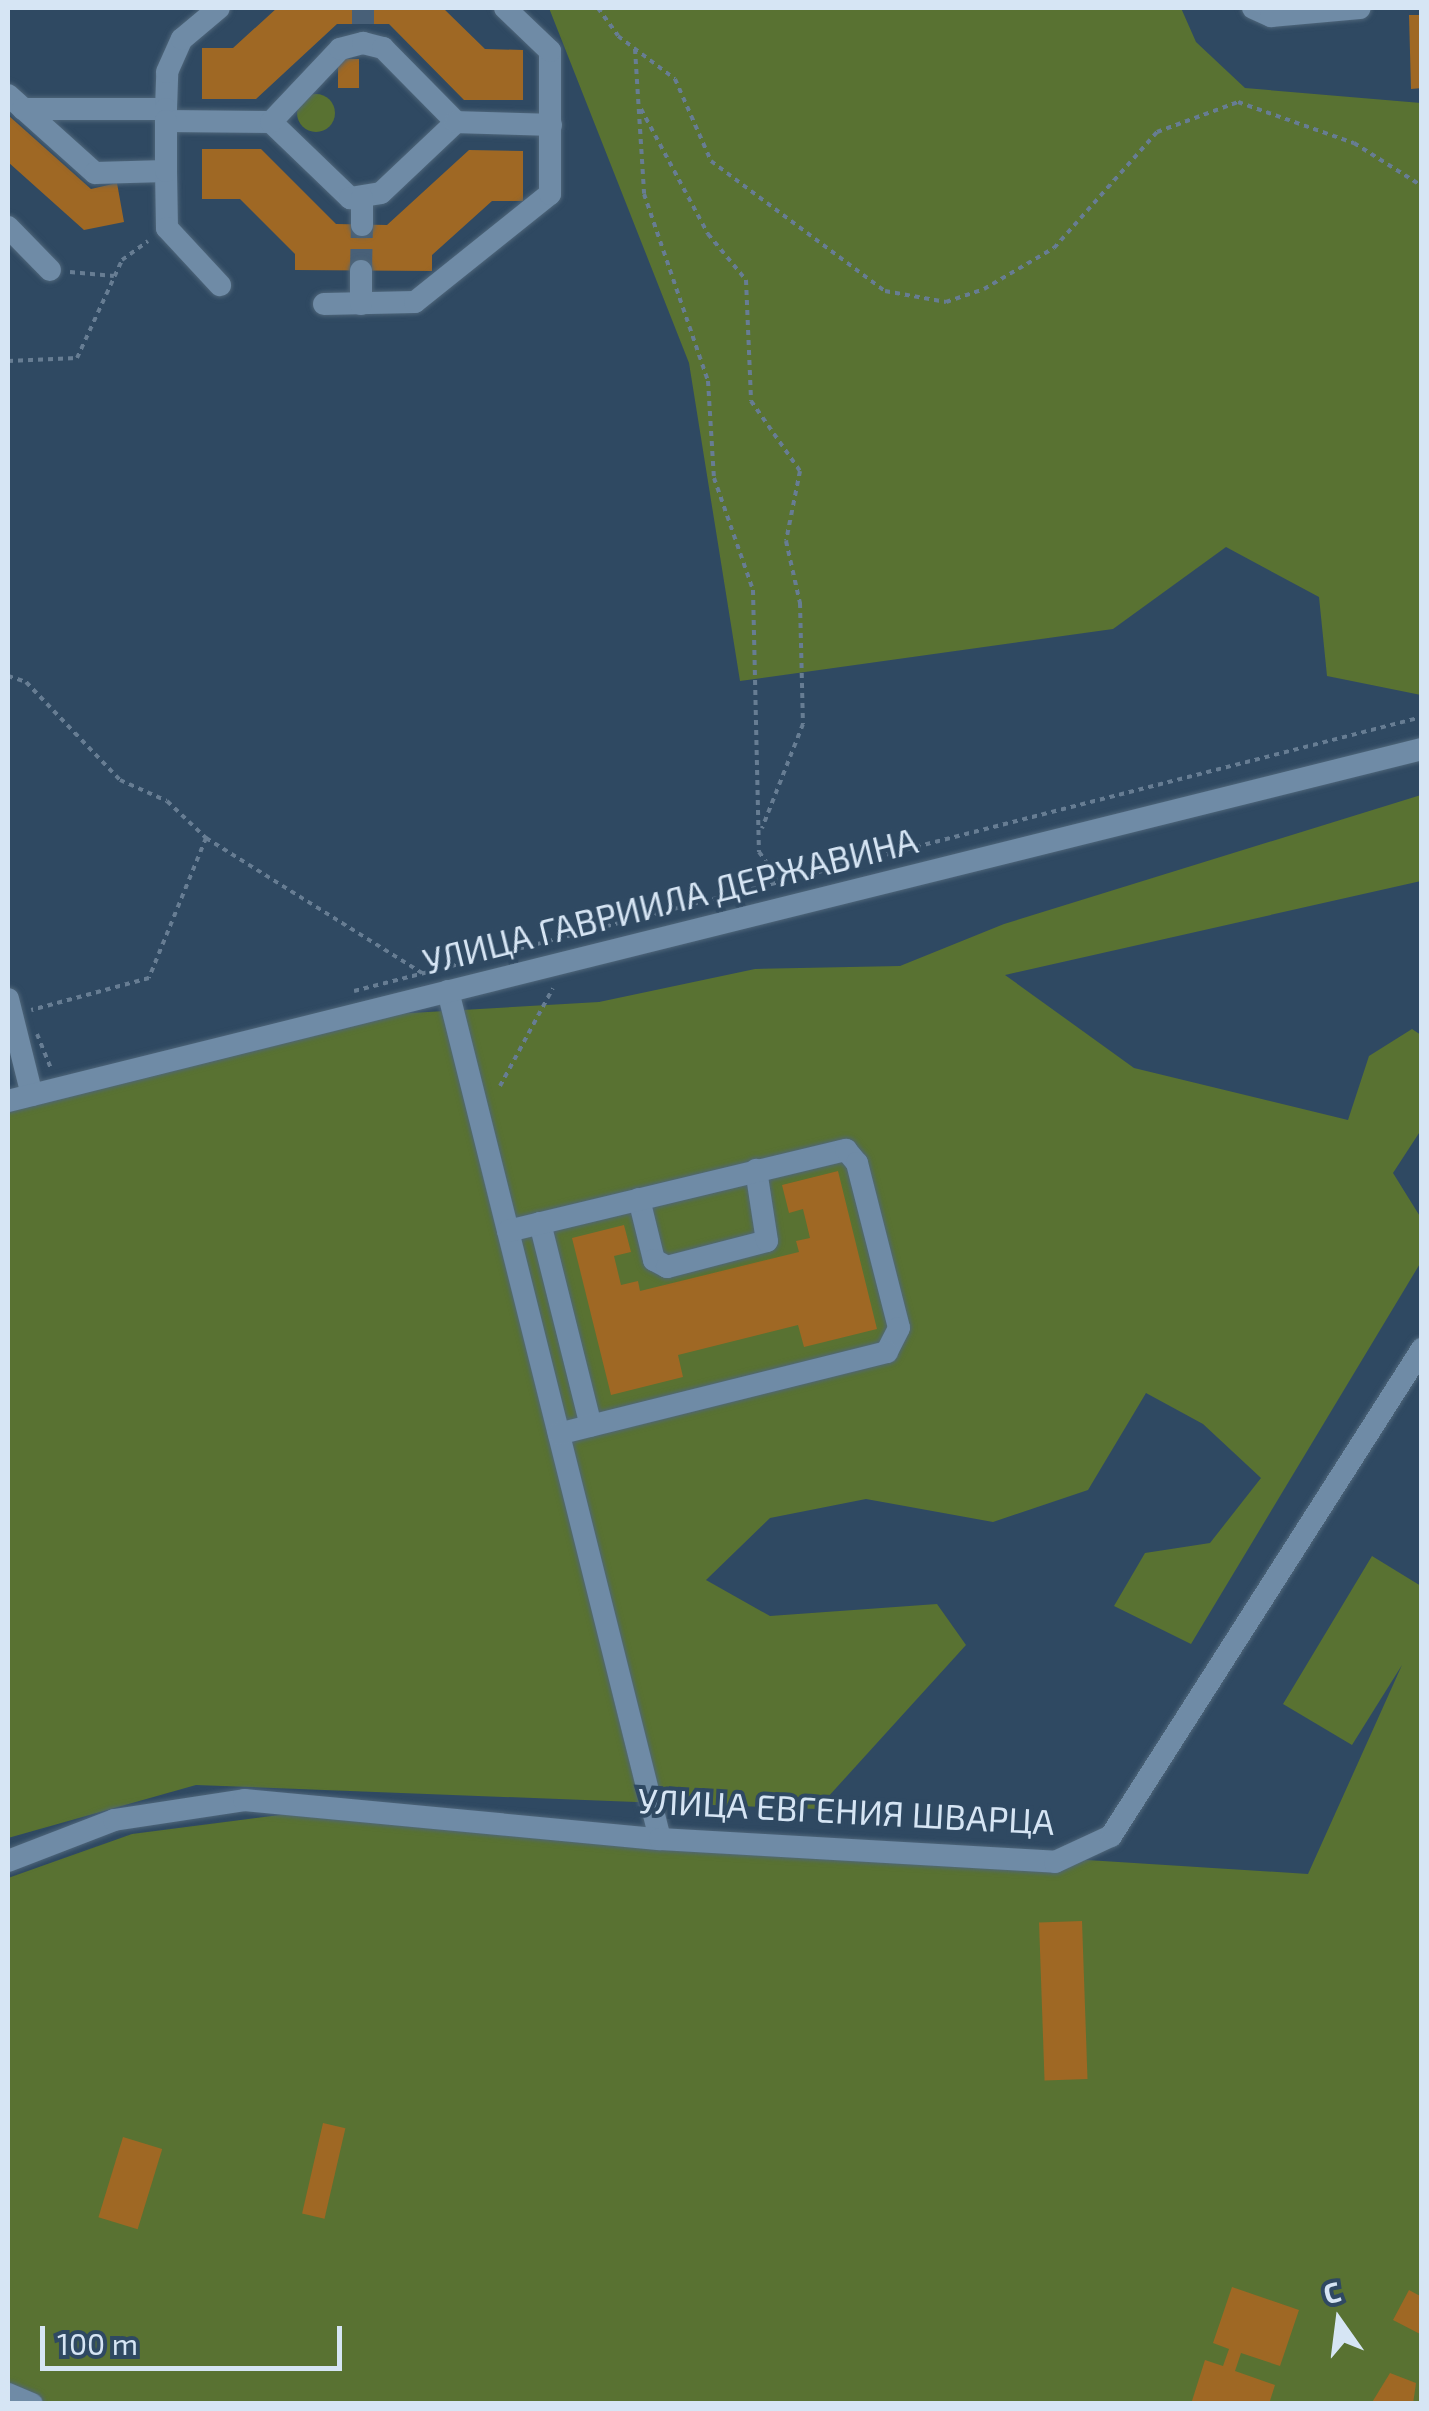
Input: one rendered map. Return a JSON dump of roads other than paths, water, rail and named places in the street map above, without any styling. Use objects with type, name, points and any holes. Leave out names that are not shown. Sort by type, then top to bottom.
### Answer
[{"type":"street","points":[[218,8],[182,39],[167,72],[166,171],[167,228],[220,285]]},
{"type":"street","points":[[324,304],[415,302],[544,200],[551,126],[550,51],[505,8]]},
{"type":"street","points":[[1253,8],[1271,16],[1360,8]]},
{"type":"street","points":[[271,122],[340,48],[363,34],[383,48],[456,122],[551,126]]},
{"type":"street","points":[[15,102],[271,122],[339,193],[362,198],[381,193],[456,122]]},
{"type":"street","points":[[15,102],[95,172],[166,171]]},
{"type":"street","points":[[362,198],[362,224]]},
{"type":"street","points":[[8,228],[50,270]]},
{"type":"street","points":[[361,304],[362,271]]},
{"type":"street","name":"УЛИЦА ГАВРИИЛА ДЕРЖАВИНА","points":[[8,1101],[448,991],[553,953],[789,906],[1422,748]]},
{"type":"street","points":[[448,991],[660,1839]]},
{"type":"street","points":[[12,1023],[32,1095]]},
{"type":"street","points":[[508,1232],[837,1150],[852,1154],[899,1328],[894,1346],[559,1434]]},
{"type":"street","points":[[639,1199],[654,1260],[668,1266],[767,1241],[756,1170]]},
{"type":"street","points":[[540,1224],[591,1426]]},
{"type":"street","name":"УЛИЦА ЕВГЕНИЯ ШВАРЦА","points":[[8,1861],[194,1801],[660,1839],[1055,1862],[1112,1836],[1422,1349]]},
{"type":"street","points":[[8,2394],[32,2404]]},
{"type":"tunnel","points":[[363,8],[363,24]]},
{"type":"tunnel","points":[[361,271],[362,225]]}]
